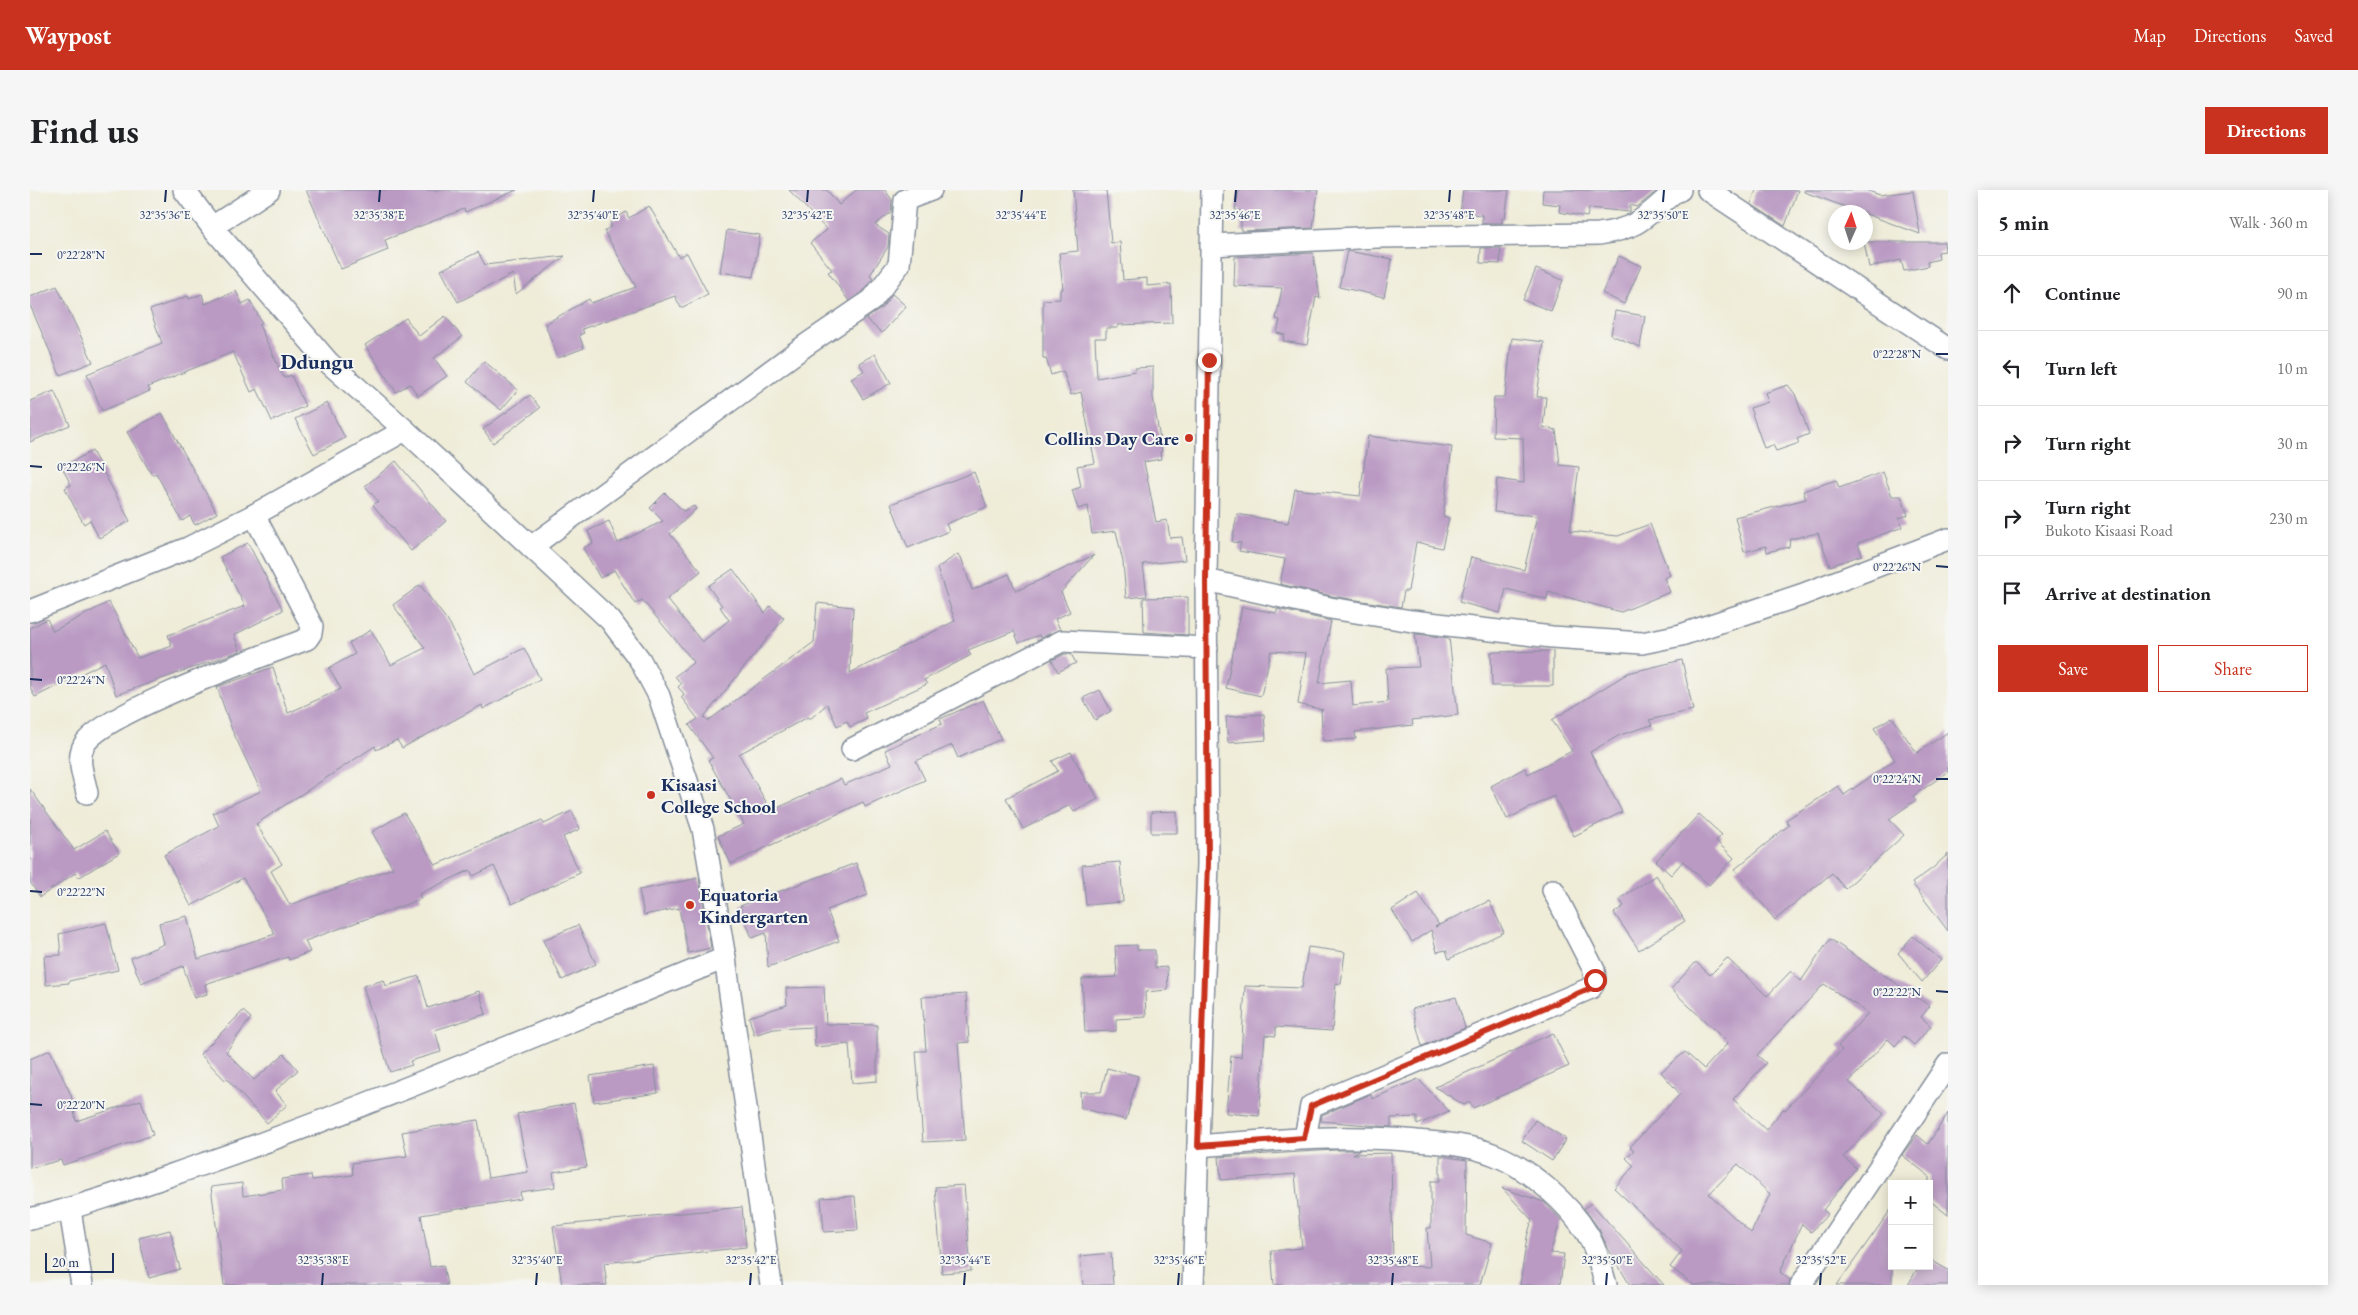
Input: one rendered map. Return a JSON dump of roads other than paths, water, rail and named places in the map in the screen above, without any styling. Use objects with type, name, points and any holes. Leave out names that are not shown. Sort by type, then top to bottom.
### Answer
[{"type":"street","points":[[184,190],[212,228],[329,363],[405,430],[610,620],[640,660],[659,696],[703,829],[725,958],[771,1285]]},
{"type":"street","points":[[212,228],[269,190]]},
{"type":"street","points":[[531,547],[806,345],[872,300],[899,265],[905,200],[931,190]]},
{"type":"street","points":[[1193,1285],[1208,863],[1206,580],[1212,190]]},
{"type":"street","points":[[1211,245],[1378,237],[1599,234],[1622,231],[1636,225],[1673,193],[1680,190]]},
{"type":"street","points":[[1708,190],[1948,349]]},
{"type":"street","points":[[31,609],[188,548],[254,515],[405,430]]},
{"type":"street","points":[[87,793],[80,758],[84,745],[94,733],[133,710],[224,670],[307,639],[311,633],[312,626],[254,515]]},
{"type":"street","points":[[1206,580],[1330,608],[1412,621],[1552,637],[1642,643],[1681,635],[1801,596],[1948,539]]},
{"type":"street","points":[[852,749],[1062,641],[1207,648]]},
{"type":"street","points":[[1304,1138],[1311,1106],[1591,988],[1595,980],[1594,970],[1552,890]]},
{"type":"street","points":[[30,1220],[70,1210],[265,1142],[415,1086],[725,958]]},
{"type":"street","points":[[1801,1285],[1948,1064]]},
{"type":"street","points":[[1198,1146],[1304,1138],[1370,1137],[1441,1143],[1495,1154],[1516,1165],[1565,1206],[1574,1216],[1589,1236],[1600,1262],[1606,1285]]},
{"type":"street","points":[[70,1210],[82,1285]]},
{"type":"place","name":"Collins Day Care","points":[[1189,438]]},
{"type":"place","name":"Kisaasi College School","points":[[651,795]]},
{"type":"place","name":"Equatoria Kindergarten","points":[[690,905]]},
{"type":"district","name":"Ddungu","points":[[317,361]]}]
